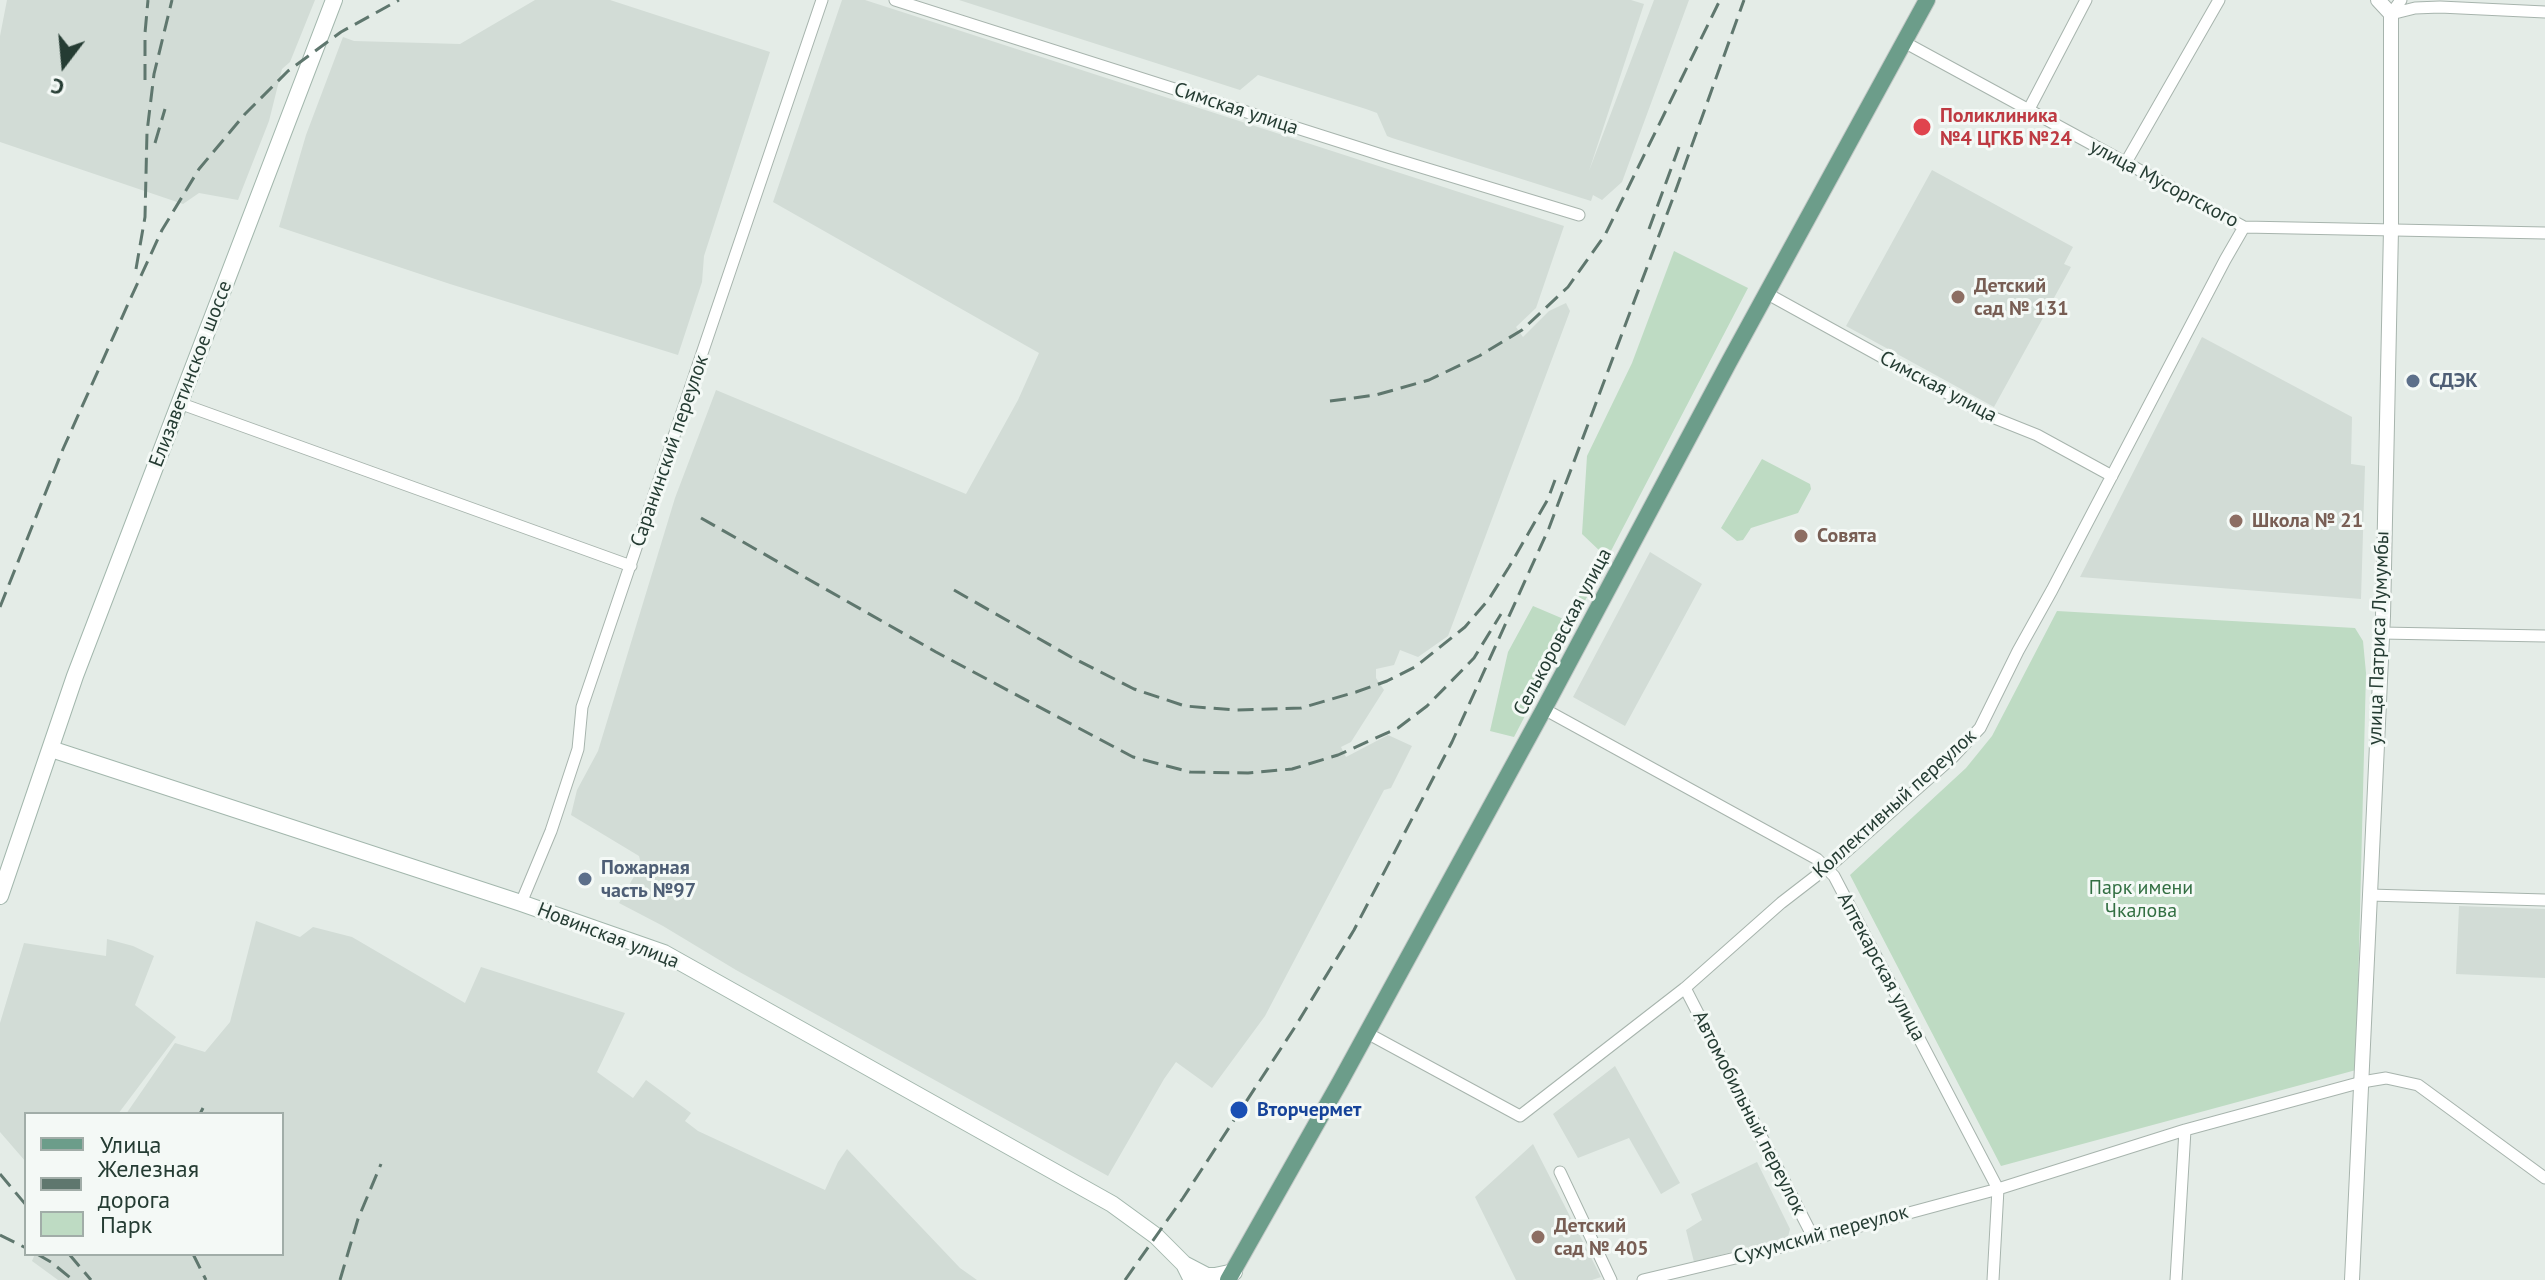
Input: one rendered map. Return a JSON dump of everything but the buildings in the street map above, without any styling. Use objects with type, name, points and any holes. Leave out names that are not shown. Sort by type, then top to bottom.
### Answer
[{"type":"main road","name":"Елизаветинское шоссе","points":[[0,896],[75,676],[334,0]]},
{"type":"main road","name":"Селькоровская улица","points":[[1231,1276],[1544,709],[1927,0]]},
{"type":"main road","name":"Новинская улица","points":[[51,749],[664,953],[1112,1204],[1156,1236],[1184,1264],[1192,1280]]},
{"type":"main road","points":[[1184,1264],[1207,1276],[1231,1276]]},
{"type":"street","name":"Саранинский переулок","points":[[521,903],[551,831],[578,749],[582,707],[822,0]]},
{"type":"street","name":"Симская улица","points":[[895,0],[1579,215]]},
{"type":"street","points":[[2028,111],[2086,0]]},
{"type":"street","points":[[2125,164],[2219,0]]},
{"type":"street","points":[[2378,0],[2391,14]]},
{"type":"street","points":[[2391,14],[2401,0]]},
{"type":"street","points":[[2391,14],[2415,8],[2440,7],[2545,12]]},
{"type":"street","name":"улица Патриса Лумумбы","points":[[2352,1280],[2381,633],[2391,229],[2391,14]]},
{"type":"street","name":"улица Мусоргского","points":[[1904,42],[2244,227],[2545,233]]},
{"type":"street","name":"Коллективный переулок","points":[[1367,1033],[1520,1116],[1685,988],[1952,758],[1980,728],[2244,227]]},
{"type":"street","name":"Симская улица","points":[[1766,293],[1987,415],[2037,435],[2112,476]]},
{"type":"street","points":[[179,403],[631,566]]},
{"type":"street","points":[[2381,633],[2545,636]]},
{"type":"street","name":"Аптекарская улица","points":[[1544,709],[1817,859],[1826,867],[1834,876],[1998,1189]]},
{"type":"street","points":[[2369,895],[2545,900]]},
{"type":"street","name":"Автомобильный переулок","points":[[1685,988],[1813,1237]]},
{"type":"street","name":"Сухумский переулок","points":[[1643,1280],[1998,1189],[2185,1130],[2386,1078],[2418,1085],[2545,1178]]},
{"type":"street","points":[[2176,1280],[2185,1130]]},
{"type":"street","points":[[1560,1172],[1611,1280]]},
{"type":"street","points":[[1993,1280],[1998,1189]]},
{"type":"shaded area","points":[[7,0],[315,0],[290,62],[282,69],[269,121],[238,200],[199,193],[183,204],[0,142],[0,36]]},
{"type":"shaded area","points":[[535,0],[610,0],[770,52],[704,256],[702,282],[678,355],[279,227],[306,135],[343,37],[354,41],[460,44]]},
{"type":"shaded area","points":[[842,0],[865,0],[1564,226],[1536,308],[1516,327],[1523,337],[1549,311],[1566,303],[1570,311],[1448,636],[1418,657],[1400,650],[1394,665],[1376,669],[1376,678],[1384,690],[1351,742],[1341,747],[1346,757],[1388,735],[1412,746],[1391,788],[1384,790],[1265,1016],[1212,1088],[1176,1062],[1108,1176],[619,903],[641,864],[639,856],[571,815],[577,790],[598,751],[675,498],[716,390],[966,494],[1018,400],[1039,353],[773,202]]},
{"type":"shaded area","points":[[959,0],[1631,0],[1644,4],[1589,171],[1654,0],[1689,0],[1622,182],[1602,200],[1593,195],[1591,201],[1387,136],[1377,113],[1366,109],[1258,75],[1240,90]]},
{"type":"shaded area","name":"Детский сад № 131","points":[[1932,170],[2073,247],[2064,264],[2071,267],[1994,407],[1846,326]]},
{"type":"shaded area","name":"Школа № 21","points":[[2202,337],[2352,417],[2351,464],[2365,466],[2361,599],[2080,577]]},
{"type":"shaded area","points":[[1650,552],[1702,584],[1625,726],[1573,697]]},
{"type":"shaded area","points":[[2459,906],[2545,909],[2545,978],[2456,974]]},
{"type":"shaded area","points":[[256,921],[300,937],[313,927],[352,937],[465,1003],[481,967],[625,1013],[597,1072],[633,1098],[646,1080],[691,1113],[685,1121],[698,1131],[825,1190],[847,1149],[960,1268],[977,1280],[58,1280],[32,1261],[34,1256],[284,1256],[284,1112],[127,1112],[175,1043],[205,1052],[230,1022]]},
{"type":"shaded area","points":[[107,939],[154,956],[135,1005],[176,1037],[120,1112],[24,1112],[24,1160],[0,1132],[0,1023],[24,943],[106,956]]},
{"type":"shaded area","points":[[1615,1066],[1680,1183],[1661,1194],[1629,1138],[1578,1158],[1553,1114]]},
{"type":"shaded area","name":"Детский сад № 405","points":[[1533,1144],[1601,1277],[1592,1280],[1516,1280],[1475,1197]]},
{"type":"shaded area","points":[[1757,1162],[1790,1229],[1788,1237],[1694,1262],[1686,1230],[1702,1220],[1691,1194]]},
{"type":"green space","points":[[1674,251],[1748,288],[1514,737],[1490,731],[1508,652],[1533,606],[1566,620],[1602,553],[1582,534],[1587,456],[1632,363]]},
{"type":"green space","points":[[1762,459],[1810,484],[1811,489],[1798,513],[1751,528],[1743,540],[1737,541],[1721,528]]},
{"type":"green space","name":"Парк имени Чкалова","points":[[2057,611],[2355,628],[2363,641],[2366,673],[2356,1070],[2001,1166],[1850,875],[1966,768],[1992,736]]},
{"type":"railway","points":[[145,80],[148,0]]},
{"type":"railway","points":[[136,269],[145,217],[147,132],[154,74],[172,0]]},
{"type":"railway","points":[[0,607],[63,449],[128,304],[162,230],[199,169],[245,114],[288,71],[341,32],[399,0]]},
{"type":"railway","points":[[1330,401],[1376,395],[1429,380],[1479,356],[1522,330],[1568,287],[1605,235],[1720,0]]},
{"type":"railway","points":[[1125,1280],[1183,1198],[1295,1027],[1354,930],[1452,742],[1549,528],[1744,0]]},
{"type":"railway","points":[[155,143],[165,109]]},
{"type":"railway","points":[[1649,229],[1679,147]]},
{"type":"railway","points":[[954,590],[1134,689],[1185,706],[1235,710],[1301,708],[1387,681],[1415,667],[1465,627],[1489,599],[1509,567],[1548,499],[1555,480]]},
{"type":"railway","points":[[701,518],[936,652],[1133,757],[1190,772],[1248,773],[1292,769],[1338,755],[1398,728],[1427,706],[1474,658],[1501,614]]},
{"type":"railway","points":[[201,1112],[203,1108]]},
{"type":"railway","points":[[340,1280],[358,1219],[381,1164]]},
{"type":"railway","points":[[0,1174],[24,1203]]},
{"type":"railway","points":[[0,1235],[24,1247]]},
{"type":"railway","points":[[40,1256],[73,1280]]},
{"type":"railway","points":[[71,1256],[91,1280]]},
{"type":"railway","points":[[194,1256],[206,1280]]},
{"type":"place","name":"Поликлиника №4 ЦГКБ №24","points":[[1922,127]]},
{"type":"place","name":"Детский сад № 131","points":[[1958,297]]},
{"type":"place","name":"СДЭК","points":[[2413,381]]},
{"type":"place","name":"Школа № 21","points":[[2236,521]]},
{"type":"place","name":"Совята","points":[[1801,536]]},
{"type":"place","name":"Пожарная часть №97","points":[[585,879]]},
{"type":"place","name":"Вторчермет","points":[[1239,1110]]},
{"type":"place","name":"Детский сад № 405","points":[[1538,1237]]}]
